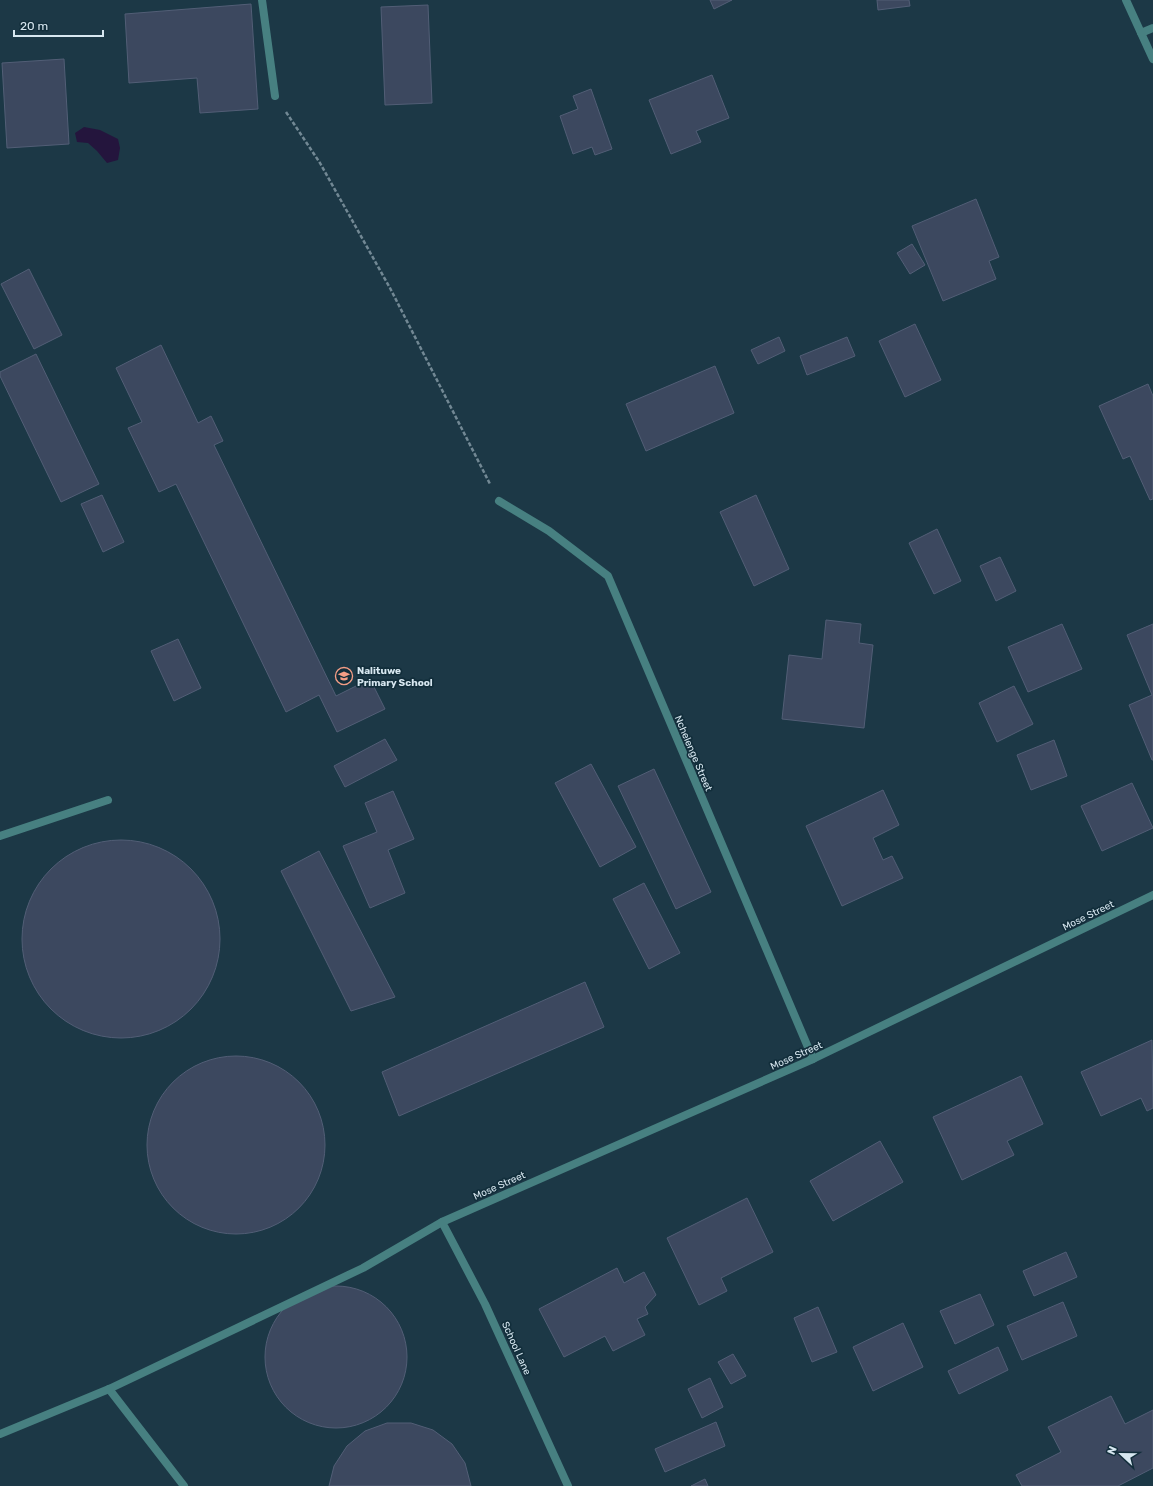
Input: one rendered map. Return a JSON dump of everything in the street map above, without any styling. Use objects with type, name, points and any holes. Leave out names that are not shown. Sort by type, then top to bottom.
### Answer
[{"type":"street","points":[[262,0],[276,96]]},
{"type":"street","points":[[1126,0],[1153,59]]},
{"type":"street","points":[[1141,34],[1153,28]]},
{"type":"street","name":"Nchelenge Street","points":[[499,501],[549,531],[608,576],[813,1059]]},
{"type":"street","points":[[0,836],[108,800]]},
{"type":"street","name":"Mose Street","points":[[0,1434],[108,1389],[363,1268],[442,1222],[813,1059],[1153,895]]},
{"type":"street","name":"School Lane","points":[[442,1222],[485,1304],[568,1486]]},
{"type":"street","points":[[108,1389],[184,1486]]},
{"type":"path","points":[[276,96],[320,163],[390,288],[499,501]]},
{"type":"shaded area","points":[[84,127],[100,130],[118,139],[120,148],[118,160],[107,163],[88,143],[77,142],[75,133]]},
{"type":"building","points":[[710,0],[732,0],[714,9]]},
{"type":"building","points":[[877,0],[909,0],[910,6],[878,10]]},
{"type":"building","points":[[251,4],[258,109],[200,113],[197,78],[129,83],[125,14]]},
{"type":"building","points":[[428,5],[432,103],[385,105],[381,7]]},
{"type":"building","points":[[64,59],[69,144],[7,148],[2,63]]},
{"type":"building","points":[[712,75],[729,118],[696,131],[701,142],[671,154],[649,100]]},
{"type":"building","points":[[591,89],[612,149],[595,155],[592,147],[573,154],[560,116],[578,109],[573,96]]},
{"type":"building","points":[[976,199],[999,257],[989,261],[996,279],[943,301],[912,226]]},
{"type":"building","points":[[912,244],[925,265],[910,274],[897,253]]},
{"type":"building","points":[[29,269],[62,335],[34,349],[1,284]]},
{"type":"building","points":[[915,324],[941,380],[905,397],[879,341]]},
{"type":"building","points":[[779,337],[785,351],[758,364],[751,350]]},
{"type":"building","points":[[847,337],[855,356],[807,375],[800,356]]},
{"type":"building","points":[[161,345],[198,423],[211,416],[223,441],[214,445],[336,696],[370,679],[385,709],[337,732],[319,695],[286,712],[176,484],[159,492],[128,428],[142,422],[116,368]]},
{"type":"building","points":[[36,354],[99,484],[61,502],[0,376],[0,372]]},
{"type":"building","points":[[715,366],[734,413],[646,451],[626,404]]},
{"type":"building","points":[[1148,384],[1153,396],[1153,499],[1150,500],[1130,456],[1123,459],[1099,406]]},
{"type":"building","points":[[102,495],[124,542],[103,552],[81,504]]},
{"type":"building","points":[[756,495],[789,569],[754,586],[720,512]]},
{"type":"building","points":[[937,529],[961,581],[934,594],[909,543]]},
{"type":"building","points":[[1000,557],[1016,591],[996,601],[980,566]]},
{"type":"building","points":[[826,620],[861,624],[859,643],[873,645],[864,728],[782,719],[789,655],[822,659]]},
{"type":"building","points":[[1062,624],[1082,669],[1028,692],[1008,647]]},
{"type":"building","points":[[1153,624],[1152,760],[1129,705],[1152,695],[1127,635]]},
{"type":"building","points":[[178,639],[201,688],[174,701],[151,651]]},
{"type":"building","points":[[1014,686],[1033,724],[997,742],[979,703]]},
{"type":"building","points":[[385,739],[397,760],[345,787],[334,766]]},
{"type":"building","points":[[1054,740],[1067,776],[1031,790],[1017,755]]},
{"type":"building","points":[[591,764],[636,847],[600,867],[555,783]]},
{"type":"building","points":[[654,769],[711,892],[676,909],[618,786]]},
{"type":"building","points":[[1132,783],[1153,828],[1102,851],[1081,806]]},
{"type":"building","points":[[883,790],[899,825],[873,838],[883,860],[892,856],[903,878],[842,906],[806,826]]},
{"type":"building","points":[[393,791],[414,839],[388,850],[405,893],[370,908],[343,846],[377,832],[365,803]]},
{"type":"building","points":[[111,840],[131,840],[150,844],[168,851],[184,862],[198,876],[209,892],[213,901],[220,929],[220,949],[216,968],[209,986],[198,1002],[184,1016],[168,1027],[150,1034],[131,1038],[111,1038],[92,1034],[74,1027],[58,1016],[44,1002],[33,986],[26,968],[22,949],[22,929],[26,910],[33,892],[44,876],[58,862],[74,851],[92,844]]},
{"type":"building","points":[[319,851],[395,997],[351,1011],[281,871]]},
{"type":"building","points":[[644,883],[680,953],[649,969],[613,899]]},
{"type":"building","points":[[585,982],[604,1027],[399,1116],[382,1072]]},
{"type":"building","points":[[1152,1040],[1153,1108],[1147,1111],[1141,1098],[1101,1116],[1081,1072]]},
{"type":"building","points":[[236,1056],[253,1058],[270,1063],[285,1071],[299,1082],[310,1096],[318,1111],[323,1128],[325,1145],[323,1162],[318,1179],[310,1194],[299,1208],[285,1219],[270,1227],[253,1232],[236,1234],[219,1232],[202,1227],[187,1219],[173,1208],[162,1194],[154,1179],[149,1162],[147,1145],[149,1128],[154,1111],[162,1096],[173,1082],[187,1071],[202,1063],[219,1058]]},
{"type":"building","points":[[1021,1076],[1043,1124],[1007,1141],[1014,1155],[962,1180],[933,1117]]},
{"type":"building","points":[[880,1141],[903,1182],[833,1221],[810,1181]]},
{"type":"building","points":[[747,1198],[773,1252],[721,1278],[727,1291],[699,1305],[667,1238]]},
{"type":"building","points":[[1066,1252],[1077,1277],[1034,1296],[1023,1271]]},
{"type":"building","points":[[617,1268],[624,1283],[644,1272],[656,1295],[645,1307],[648,1314],[637,1319],[645,1335],[613,1351],[605,1336],[564,1357],[539,1309]]},
{"type":"building","points":[[329,1286],[343,1286],[357,1289],[369,1294],[381,1302],[391,1312],[402,1330],[406,1343],[406,1371],[402,1384],[391,1402],[381,1412],[369,1420],[357,1425],[343,1428],[329,1428],[315,1425],[303,1420],[291,1412],[281,1402],[273,1390],[268,1378],[265,1364],[265,1350],[268,1336],[273,1324],[281,1312],[291,1302],[303,1294],[315,1289]]},
{"type":"building","points":[[980,1294],[994,1325],[955,1344],[940,1311]]},
{"type":"building","points":[[1063,1302],[1077,1336],[1022,1360],[1007,1326]]},
{"type":"building","points":[[818,1307],[837,1352],[812,1362],[794,1318]]},
{"type":"building","points":[[903,1323],[923,1367],[873,1391],[853,1347]]},
{"type":"building","points":[[998,1347],[1008,1370],[959,1394],[948,1371]]},
{"type":"building","points":[[733,1354],[746,1376],[731,1384],[718,1362]]},
{"type":"building","points":[[710,1378],[723,1407],[702,1418],[688,1389]]},
{"type":"building","points":[[1111,1396],[1125,1424],[1153,1410],[1153,1468],[1118,1486],[1022,1486],[1016,1475],[1061,1452],[1048,1427]]},
{"type":"building","points":[[716,1422],[725,1446],[665,1472],[655,1449]]},
{"type":"building","points":[[387,1423],[411,1423],[433,1430],[452,1444],[465,1463],[471,1486],[329,1486],[334,1466],[347,1446],[365,1431]]},
{"type":"building","points":[[705,1479],[708,1486],[691,1486]]},
{"type":"place","name":"Nalituwe Primary School","points":[[344,676]]}]
